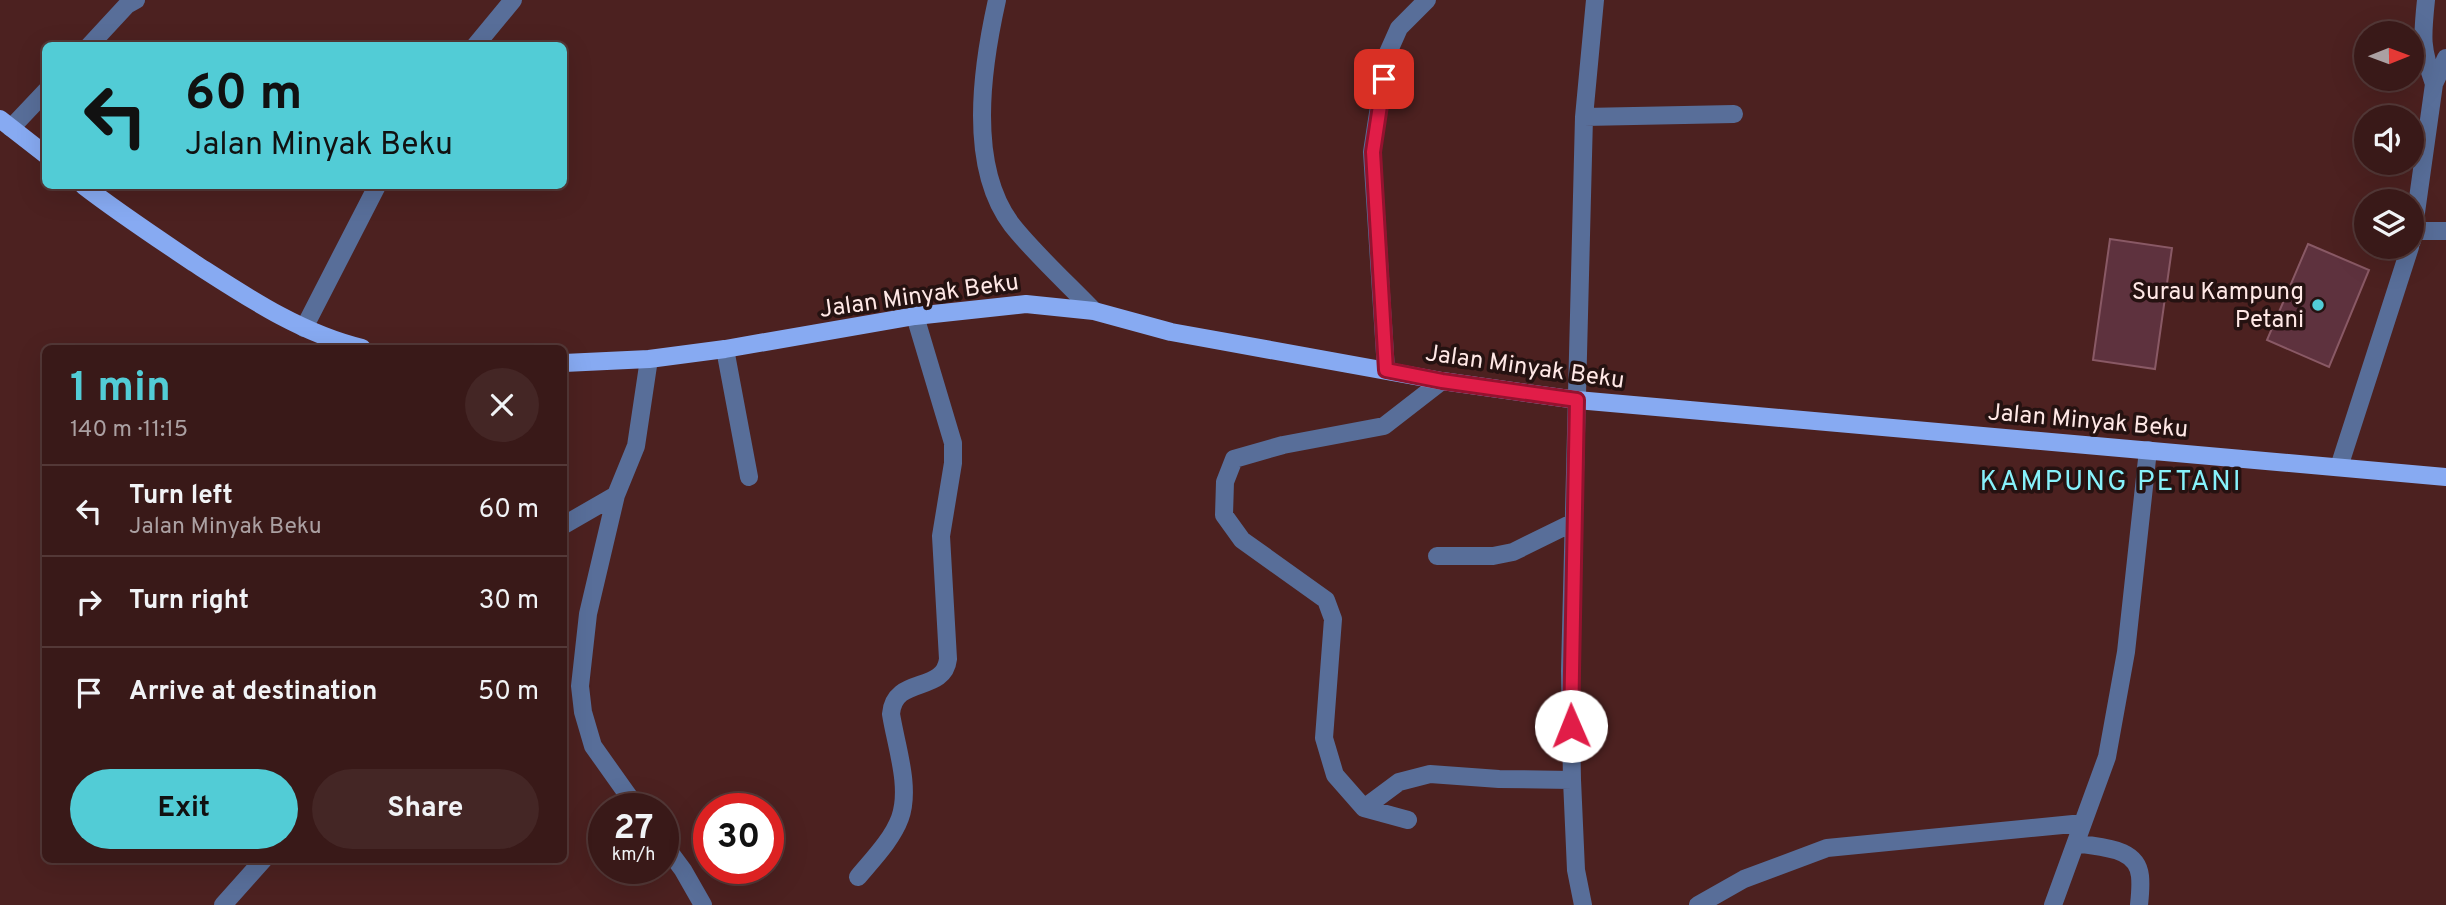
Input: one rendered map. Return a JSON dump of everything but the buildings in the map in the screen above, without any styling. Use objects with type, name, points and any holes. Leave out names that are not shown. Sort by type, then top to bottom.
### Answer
[{"type":"main road","points":[[5,123],[42,152]]},
{"type":"main road","points":[[87,189],[248,298],[304,328],[347,345]]},
{"type":"main road","name":"Jalan Minyak Beku","points":[[567,363],[649,359],[725,349],[915,316],[1026,304],[1094,311],[1171,332],[1442,381],[1577,400],[2446,477]]},
{"type":"street","points":[[93,42],[127,5],[136,0]]},
{"type":"street","points":[[478,42],[513,0]]},
{"type":"street","points":[[996,0],[987,43],[981,140],[993,187],[1011,223],[1094,311]]},
{"type":"street","points":[[1386,370],[1373,152],[1387,55],[1399,28],[1427,0]]},
{"type":"street","points":[[1583,905],[1576,870],[1570,671],[1584,117],[1595,0]]},
{"type":"street","points":[[2426,0],[2422,41],[2434,83]]},
{"type":"street","points":[[2419,189],[2434,83],[2446,58]]},
{"type":"street","points":[[5,123],[42,94]]},
{"type":"street","points":[[1584,117],[1734,114]]},
{"type":"street","points":[[304,328],[375,189]]},
{"type":"street","points":[[2424,236],[2446,230]]},
{"type":"street","points":[[2339,467],[2406,259]]},
{"type":"street","points":[[858,877],[884,845],[900,819],[904,790],[891,714],[892,703],[898,694],[941,676],[947,669],[941,536],[953,463],[953,443],[915,316]]},
{"type":"street","points":[[725,349],[749,477]]},
{"type":"street","points":[[626,793],[593,746],[583,712],[580,686],[588,614],[616,495],[636,446],[649,359]]},
{"type":"street","points":[[1408,820],[1364,808],[1335,775],[1324,738],[1333,619],[1326,600],[1242,540],[1224,515],[1225,482],[1234,459],[1283,446],[1384,426],[1442,381]]},
{"type":"street","points":[[2053,905],[2107,757],[2126,652],[2148,450]]},
{"type":"street","points":[[567,523],[616,495]]},
{"type":"street","points":[[1437,555],[1493,556],[1513,552],[1574,522]]},
{"type":"street","points":[[1364,808],[1399,782],[1430,774],[1572,780]]},
{"type":"street","points":[[1698,905],[1744,879],[1827,848],[2083,823]]},
{"type":"street","points":[[2076,843],[2125,853],[2136,862],[2140,876],[2139,905]]},
{"type":"street","points":[[223,905],[260,863]]},
{"type":"street","points":[[679,865],[703,905]]},
{"type":"place","name":"Surau Kampung Petani","points":[[2318,305]]},
{"type":"district","name":"KAMPUNG PETANI","points":[[2111,480]]},
{"type":"route","points":[[1384,79],[1373,152],[1386,370],[1442,381],[1577,400],[1571,726]]}]
